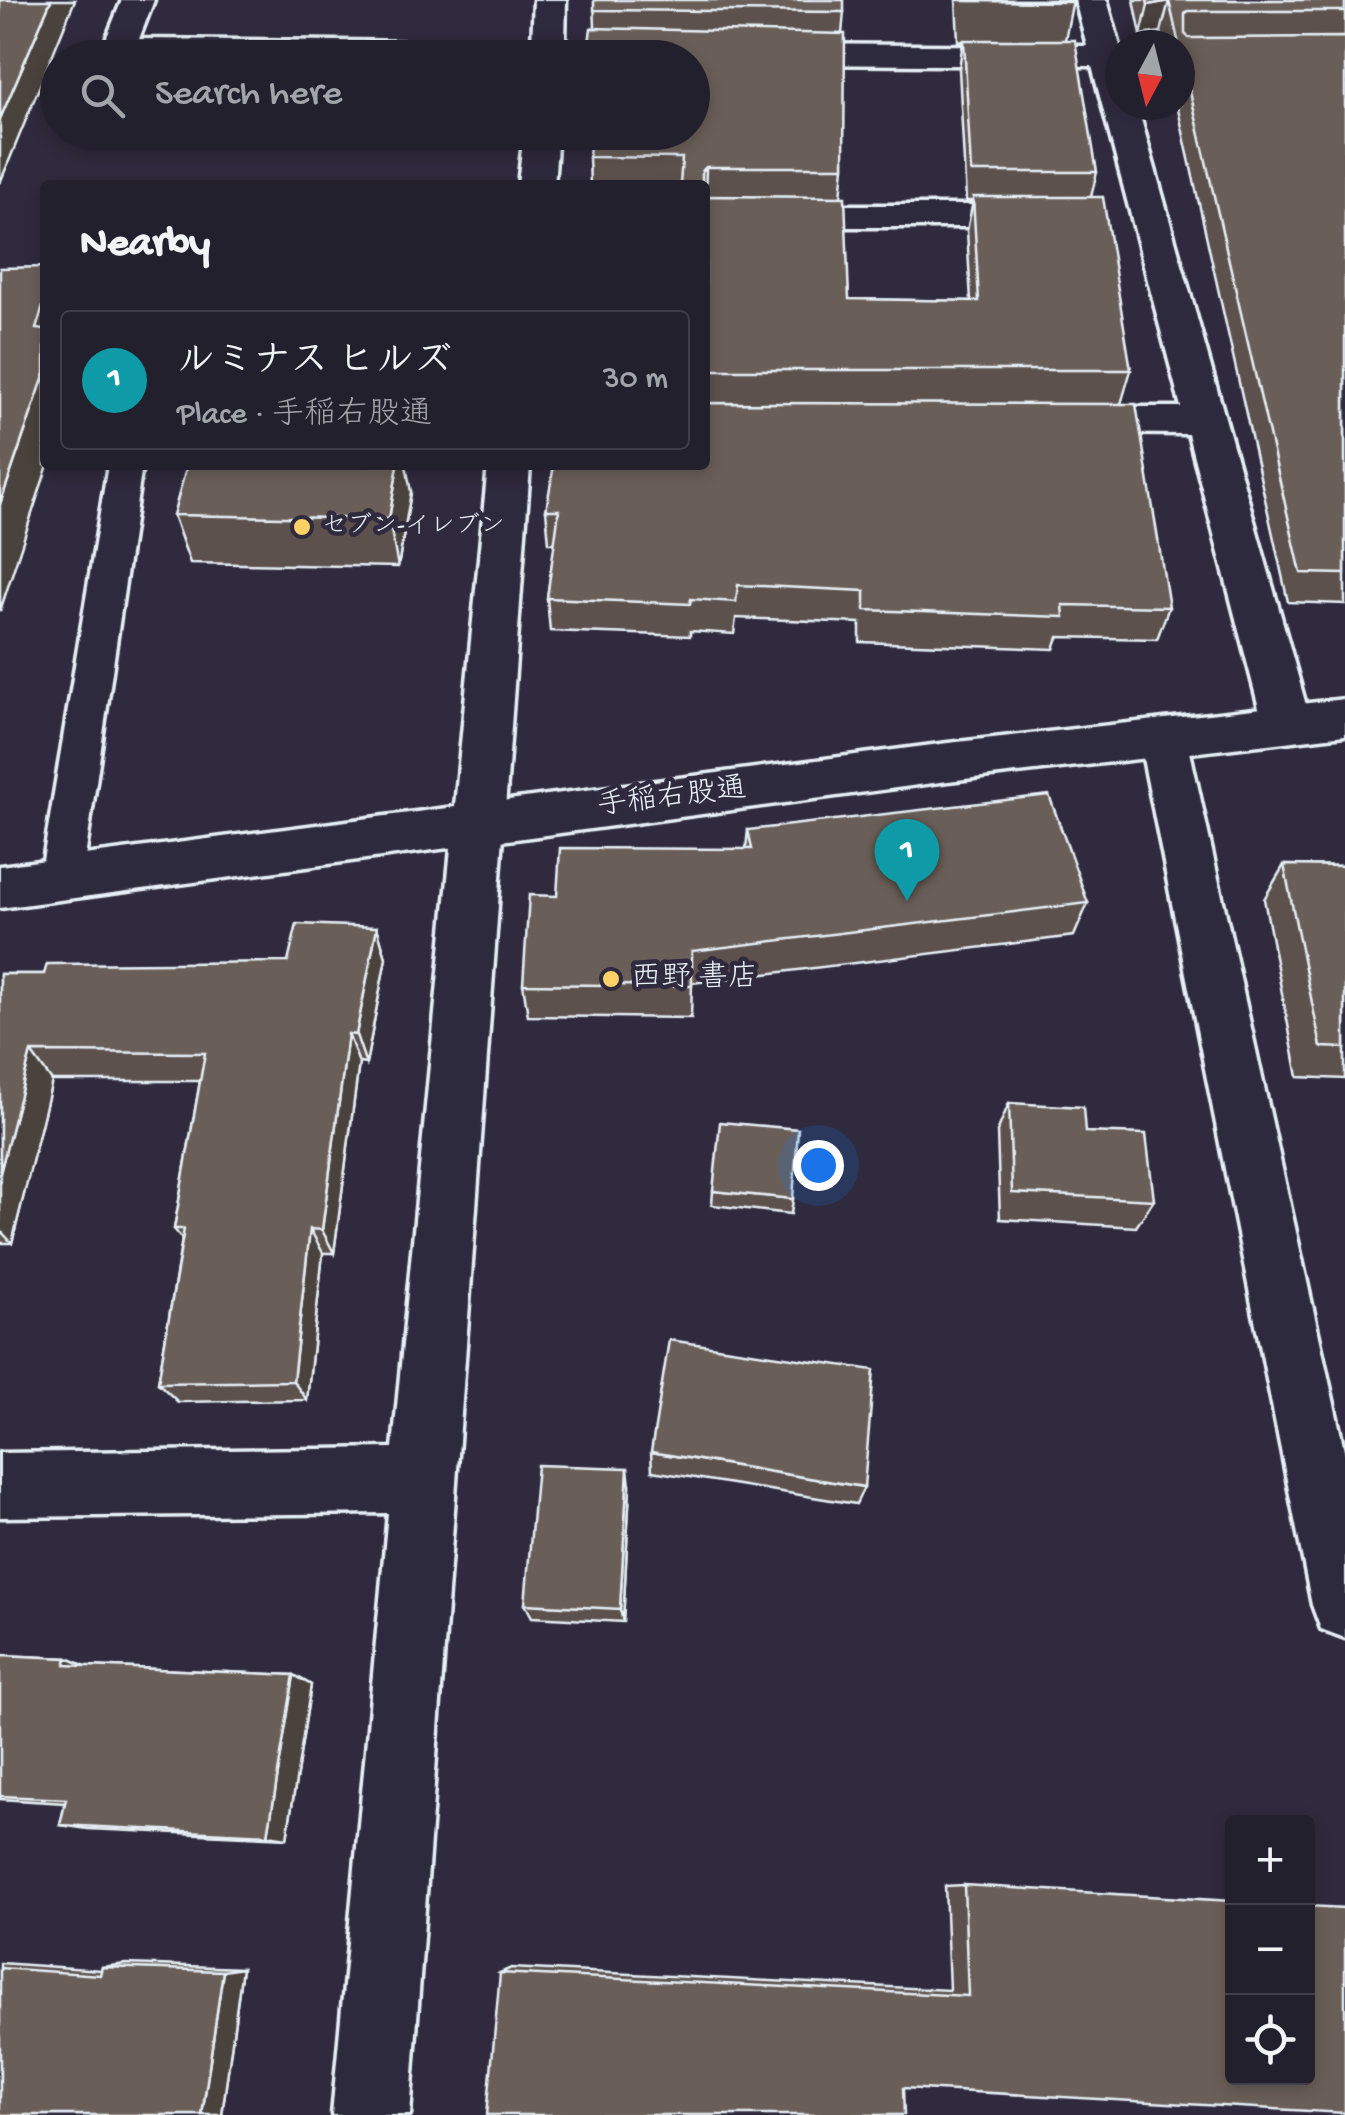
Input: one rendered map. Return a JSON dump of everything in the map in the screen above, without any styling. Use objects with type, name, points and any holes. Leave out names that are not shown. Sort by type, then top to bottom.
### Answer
[{"type":"street","points":[[122,40],[138,0]]},
{"type":"street","points":[[549,40],[550,0]]},
{"type":"street","points":[[1090,0],[1105,35]]},
{"type":"street","points":[[748,54],[1105,56]]},
{"type":"street","points":[[1115,120],[1116,216],[1205,421],[1288,723]]},
{"type":"street","points":[[536,180],[539,150]]},
{"type":"street","points":[[710,216],[1116,216]]},
{"type":"street","points":[[1025,420],[1205,421]]},
{"type":"street","points":[[371,2115],[476,824],[510,470]]},
{"type":"street","name":"手稲右股通","points":[[0,887],[1345,717]]},
{"type":"street","points":[[1163,738],[1345,1605]]},
{"type":"street","points":[[0,1485],[422,1480]]},
{"type":"lane","points":[[60,878],[124,470]]},
{"type":"building","points":[[0,0],[51,0],[0,119]]},
{"type":"building","points":[[594,0],[844,0],[844,12],[594,10]]},
{"type":"building","points":[[1073,0],[1073,2],[964,1]]},
{"type":"building","points":[[1147,0],[1345,0],[1345,11],[1188,11],[1185,30],[1176,30],[1169,1],[1148,5]]},
{"type":"building","points":[[591,28],[845,34],[844,167],[706,167],[702,180],[680,180],[682,158],[589,157],[590,150],[710,150],[710,40],[589,40]]},
{"type":"building","points":[[1345,37],[1345,574],[1301,573],[1195,114],[1195,38]]},
{"type":"building","points":[[964,40],[1075,40],[1097,172],[971,172]]},
{"type":"building","points":[[710,196],[845,197],[849,299],[979,301],[973,197],[1103,197],[1131,370],[710,370]]},
{"type":"building","points":[[40,267],[40,316],[36,329],[40,329],[40,388],[0,504],[0,268]]},
{"type":"building","points":[[710,403],[1136,404],[1169,607],[1063,605],[1064,617],[865,610],[865,591],[738,585],[736,602],[547,598],[559,510],[546,510],[553,470],[710,470]]},
{"type":"building","points":[[186,470],[397,470],[389,519],[173,515]]},
{"type":"building","points":[[1049,795],[1088,903],[692,951],[692,986],[523,984],[529,895],[557,896],[560,848],[752,849],[748,830]]},
{"type":"building","points":[[1284,865],[1345,866],[1345,1048],[1321,1047]]},
{"type":"building","points":[[297,924],[377,927],[356,1035],[348,1034],[322,1230],[310,1229],[293,1381],[158,1383],[184,1229],[174,1229],[205,1053],[31,1052],[0,1173],[0,974],[44,974],[47,964],[288,962]]},
{"type":"building","points":[[1009,1103],[1083,1107],[1085,1132],[1146,1134],[1154,1200],[1012,1193]]},
{"type":"building","points":[[720,1122],[798,1129],[793,1199],[713,1191]]},
{"type":"building","points":[[669,1340],[874,1370],[864,1487],[651,1452]]},
{"type":"building","points":[[537,1465],[628,1468],[620,1609],[525,1604]]},
{"type":"building","points":[[0,1655],[67,1658],[65,1665],[294,1675],[268,1835],[60,1825],[66,1799],[0,1796]]},
{"type":"building","points":[[964,1885],[1225,1901],[1225,2085],[1315,2085],[1315,1906],[1345,1908],[1345,2113],[903,2088],[904,2115],[487,2115],[500,1973],[968,1996]]},
{"type":"building","points":[[102,1967],[223,1971],[202,2115],[0,2115],[0,1968],[100,1975]]},
{"type":"place","name":"セブン-イレブン","points":[[302,527]]},
{"type":"place","name":"ルミナス ヒルズ","points":[[907,901]]},
{"type":"place","name":"西野 書店","points":[[611,979]]}]
